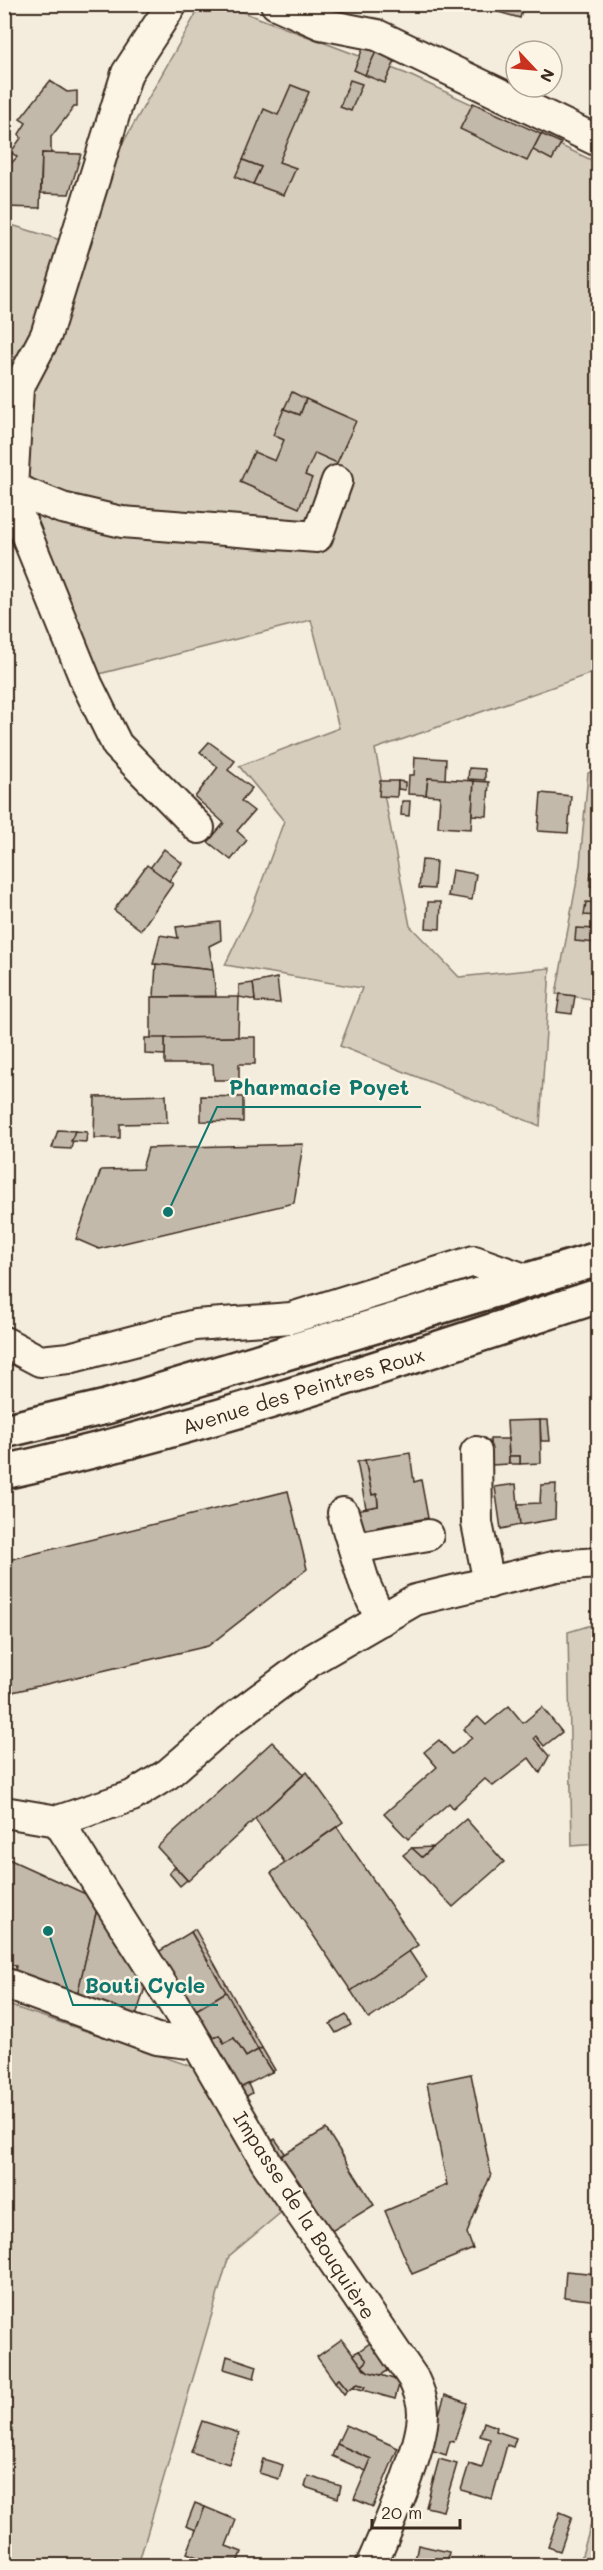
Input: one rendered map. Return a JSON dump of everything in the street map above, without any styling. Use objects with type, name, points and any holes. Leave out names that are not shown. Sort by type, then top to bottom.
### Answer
[{"type":"main road","name":"Avenue des Peintres Roux","points":[[4,1431],[106,1407],[598,1259]]},
{"type":"main road","name":"Avenue des Peintres Roux","points":[[4,1472],[103,1450],[238,1413],[598,1296]]},
{"type":"street","points":[[172,4],[127,73],[46,335],[18,388],[12,488],[16,509],[87,684],[117,745],[199,828]]},
{"type":"street","points":[[276,4],[321,24],[377,34],[598,141]]},
{"type":"street","points":[[12,488],[62,508],[122,522],[317,537],[337,481]]},
{"type":"street","points":[[4,1342],[40,1361],[69,1358],[195,1325],[291,1318],[474,1261],[530,1281]]},
{"type":"street","points":[[476,1452],[477,1523],[489,1583]]},
{"type":"street","points":[[343,1513],[365,1586],[381,1620]]},
{"type":"street","points":[[354,1548],[428,1535]]},
{"type":"street","points":[[4,1812],[58,1821],[132,1796],[168,1774],[227,1724],[313,1659],[415,1600],[557,1566],[598,1563]]},
{"type":"street","name":"Impasse de la Bouquière","points":[[58,1821],[198,2044],[266,2162],[413,2378],[420,2394],[423,2413],[416,2449],[371,2565]]},
{"type":"street","points":[[4,1983],[157,2039],[198,2044]]},
{"type":"shaded area","points":[[201,5],[224,5],[407,74],[598,163],[598,671],[375,749],[410,926],[459,977],[550,968],[540,1126],[340,1046],[362,988],[225,965],[251,911],[284,821],[239,766],[339,728],[311,620],[91,676],[5,506],[14,357],[5,356],[5,223],[67,242]]},
{"type":"shaded area","points":[[598,769],[598,1000],[556,994],[580,864],[588,773]]},
{"type":"shaded area","points":[[598,1623],[598,1844],[572,1846],[568,1632]]},
{"type":"shaded area","points":[[5,2004],[203,2070],[285,2209],[229,2256],[138,2565],[5,2566]]},
{"type":"shaded area","points":[[598,2501],[598,2565],[579,2565]]},
{"type":"building","points":[[485,4],[524,4],[520,18],[484,8]]},
{"type":"building","points":[[364,46],[376,52],[365,75],[354,70]]},
{"type":"building","points":[[376,52],[395,61],[385,83],[365,75]]},
{"type":"building","points":[[350,80],[362,84],[351,111],[340,107]]},
{"type":"building","points":[[50,81],[67,92],[77,91],[77,107],[74,107],[51,137],[51,154],[42,153],[40,208],[4,207],[4,171],[17,157],[11,152],[21,138],[19,134],[26,123],[20,119]]},
{"type":"building","points":[[291,85],[309,92],[279,162],[296,168],[284,195],[253,184],[261,167],[243,160],[264,109],[278,115]]},
{"type":"building","points":[[473,103],[541,134],[527,161],[460,129]]},
{"type":"building","points":[[541,134],[561,143],[552,160],[533,150]]},
{"type":"building","points":[[42,153],[81,154],[69,194],[41,193]]},
{"type":"building","points":[[243,160],[261,167],[253,184],[235,177]]},
{"type":"building","points":[[292,392],[306,399],[300,415],[284,409]]},
{"type":"building","points":[[306,399],[356,421],[337,463],[315,453],[305,475],[312,478],[299,508],[240,482],[254,452],[275,461],[284,440],[273,435],[284,409],[300,415]]},
{"type":"building","points":[[209,742],[235,761],[228,770],[252,788],[241,801],[254,811],[237,831],[247,840],[231,860],[208,842],[224,823],[195,797],[218,767],[200,752]]},
{"type":"building","points":[[415,757],[446,759],[445,780],[428,778],[426,795],[408,794],[409,775],[414,775]]},
{"type":"building","points":[[469,768],[485,769],[485,780],[468,779]]},
{"type":"building","points":[[428,778],[474,781],[471,829],[438,827],[440,796],[426,795]]},
{"type":"building","points":[[380,781],[398,781],[397,797],[379,796]]},
{"type":"building","points":[[398,781],[405,782],[405,790],[398,789]]},
{"type":"building","points":[[474,781],[489,782],[487,816],[472,815]]},
{"type":"building","points":[[598,788],[598,801],[596,802],[595,789]]},
{"type":"building","points":[[541,793],[571,796],[568,833],[538,831]]},
{"type":"building","points":[[402,801],[410,801],[409,816],[401,815]]},
{"type":"building","points":[[164,849],[182,863],[169,881],[150,868]]},
{"type":"building","points":[[422,860],[436,861],[434,889],[419,888]]},
{"type":"building","points":[[147,865],[173,884],[141,930],[114,910]]},
{"type":"building","points":[[452,870],[476,874],[472,900],[448,896]]},
{"type":"building","points":[[591,872],[598,872],[598,886],[590,886]]},
{"type":"building","points":[[428,902],[441,902],[440,929],[426,928]]},
{"type":"building","points":[[586,902],[598,903],[598,916],[584,915]]},
{"type":"building","points":[[220,922],[221,940],[209,946],[213,970],[153,964],[160,935],[178,938],[176,927]]},
{"type":"building","points":[[576,928],[598,929],[597,943],[575,941]]},
{"type":"building","points":[[156,964],[213,970],[216,996],[154,997]]},
{"type":"building","points":[[277,978],[280,1003],[255,1002],[253,983]]},
{"type":"building","points":[[253,983],[255,1000],[239,997],[239,985]]},
{"type":"building","points":[[560,994],[575,996],[572,1014],[557,1012]]},
{"type":"building","points":[[151,997],[239,997],[238,1037],[151,1039]]},
{"type":"building","points":[[255,1037],[255,1064],[239,1064],[239,1080],[214,1080],[213,1064],[165,1064],[165,1038]]},
{"type":"building","points":[[145,1038],[165,1038],[165,1055],[145,1054]]},
{"type":"building","points":[[166,1095],[167,1123],[120,1124],[120,1138],[94,1138],[95,1097]]},
{"type":"building","points":[[201,1096],[243,1097],[243,1122],[201,1121]]},
{"type":"building","points":[[58,1130],[75,1131],[71,1149],[52,1148]]},
{"type":"building","points":[[75,1131],[87,1132],[86,1142],[71,1141]]},
{"type":"building","points":[[303,1144],[294,1203],[99,1249],[76,1239],[101,1170],[142,1169],[148,1148]]},
{"type":"building","points":[[540,1420],[548,1420],[550,1441],[541,1441]]},
{"type":"building","points":[[540,1420],[541,1463],[520,1464],[520,1456],[509,1456],[507,1421]]},
{"type":"building","points":[[490,1439],[508,1439],[509,1464],[491,1465]]},
{"type":"building","points":[[410,1453],[414,1482],[421,1480],[428,1518],[355,1531],[351,1511],[378,1506],[377,1494],[372,1495],[365,1460]]},
{"type":"building","points":[[509,1456],[520,1456],[520,1464],[509,1464]]},
{"type":"building","points":[[365,1460],[372,1495],[377,1494],[378,1506],[366,1508],[357,1462]]},
{"type":"building","points":[[516,1484],[520,1525],[501,1529],[495,1487]]},
{"type":"building","points":[[556,1484],[555,1519],[520,1525],[518,1504],[540,1503],[541,1485]]},
{"type":"building","points":[[288,1491],[307,1569],[208,1646],[4,1694],[4,1561]]},
{"type":"building","points":[[509,1706],[523,1723],[542,1707],[562,1732],[544,1746],[536,1736],[534,1738],[549,1756],[540,1773],[529,1758],[493,1786],[485,1779],[453,1808],[449,1803],[408,1839],[384,1814],[437,1767],[424,1752],[439,1740],[452,1754],[472,1738],[464,1729],[478,1717],[486,1725]]},
{"type":"building","points":[[272,1742],[304,1774],[188,1881],[157,1847]]},
{"type":"building","points":[[307,1772],[343,1822],[285,1863],[255,1819]]},
{"type":"building","points":[[466,1819],[504,1862],[453,1907],[403,1855],[412,1848],[422,1857]]},
{"type":"building","points":[[337,1827],[418,1945],[351,1991],[271,1873]]},
{"type":"building","points":[[433,1847],[422,1857],[412,1848]]},
{"type":"building","points":[[4,1857],[99,1900],[78,1994],[51,1989],[14,1975],[16,1966],[4,1962]]},
{"type":"building","points":[[175,1867],[187,1880],[180,1886],[169,1873]]},
{"type":"building","points":[[99,1900],[148,1978],[136,2016],[77,1996]]},
{"type":"building","points":[[195,1929],[262,2048],[258,2050],[191,1932]]},
{"type":"building","points":[[191,1932],[226,1992],[193,2012],[158,1952]]},
{"type":"building","points":[[409,1951],[427,1978],[369,2019],[351,1991]]},
{"type":"building","points":[[226,1992],[258,2050],[246,2057],[234,2038],[224,2043],[219,2035],[208,2041],[193,2012]]},
{"type":"building","points":[[346,2015],[351,2025],[336,2033],[330,2024]]},
{"type":"building","points":[[219,2035],[224,2043],[234,2038],[246,2057],[258,2050],[272,2072],[234,2091],[208,2041]]},
{"type":"building","points":[[262,2048],[275,2070],[272,2072],[258,2050]]},
{"type":"building","points":[[471,2074],[491,2174],[467,2233],[473,2249],[412,2274],[385,2211],[447,2185],[427,2083]]},
{"type":"building","points":[[248,2084],[252,2093],[241,2100],[234,2091]]},
{"type":"building","points":[[326,2129],[374,2205],[330,2232],[281,2156]]},
{"type":"building","points":[[275,2139],[285,2153],[277,2159],[267,2144]]},
{"type":"building","points":[[566,2271],[598,2274],[598,2301],[564,2297]]},
{"type":"building","points":[[342,2339],[365,2370],[400,2381],[395,2399],[363,2390],[365,2386],[357,2384],[348,2390],[339,2379],[335,2382],[317,2357]]},
{"type":"building","points":[[370,2343],[389,2370],[381,2375],[369,2372],[362,2366],[367,2361],[359,2351]]},
{"type":"building","points":[[359,2351],[367,2361],[362,2366],[353,2354]]},
{"type":"building","points":[[227,2356],[257,2366],[254,2378],[224,2369]]},
{"type":"building","points":[[339,2379],[348,2390],[344,2394],[335,2382]]},
{"type":"building","points":[[357,2384],[365,2386],[363,2390],[353,2387]]},
{"type":"building","points":[[445,2395],[467,2403],[454,2442],[450,2441],[446,2455],[428,2449]]},
{"type":"building","points":[[202,2421],[239,2433],[229,2464],[191,2452]]},
{"type":"building","points":[[484,2422],[497,2427],[496,2431],[516,2438],[513,2447],[507,2445],[492,2499],[461,2490],[469,2464],[482,2468],[490,2439],[480,2436]]},
{"type":"building","points":[[346,2425],[398,2448],[373,2507],[354,2499],[371,2459],[337,2444]]},
{"type":"building","points":[[337,2444],[371,2459],[366,2471],[332,2456]]},
{"type":"building","points":[[263,2459],[283,2465],[279,2479],[259,2473]]},
{"type":"building","points":[[439,2459],[457,2464],[443,2511],[426,2507]]},
{"type":"building","points":[[308,2476],[341,2486],[338,2498],[305,2487]]},
{"type":"building","points":[[195,2503],[205,2507],[196,2530],[186,2526]]},
{"type":"building","points":[[205,2507],[236,2520],[226,2546],[242,2552],[237,2566],[219,2566],[187,2553]]},
{"type":"building","points":[[560,2512],[572,2517],[560,2551],[548,2547]]},
{"type":"building","points":[[418,2545],[449,2552],[447,2566],[414,2566]]},
{"type":"place","name":"Pharmacie Poyet","points":[[168,1212]]},
{"type":"place","name":"Bouti Cycle","points":[[48,1931]]}]
